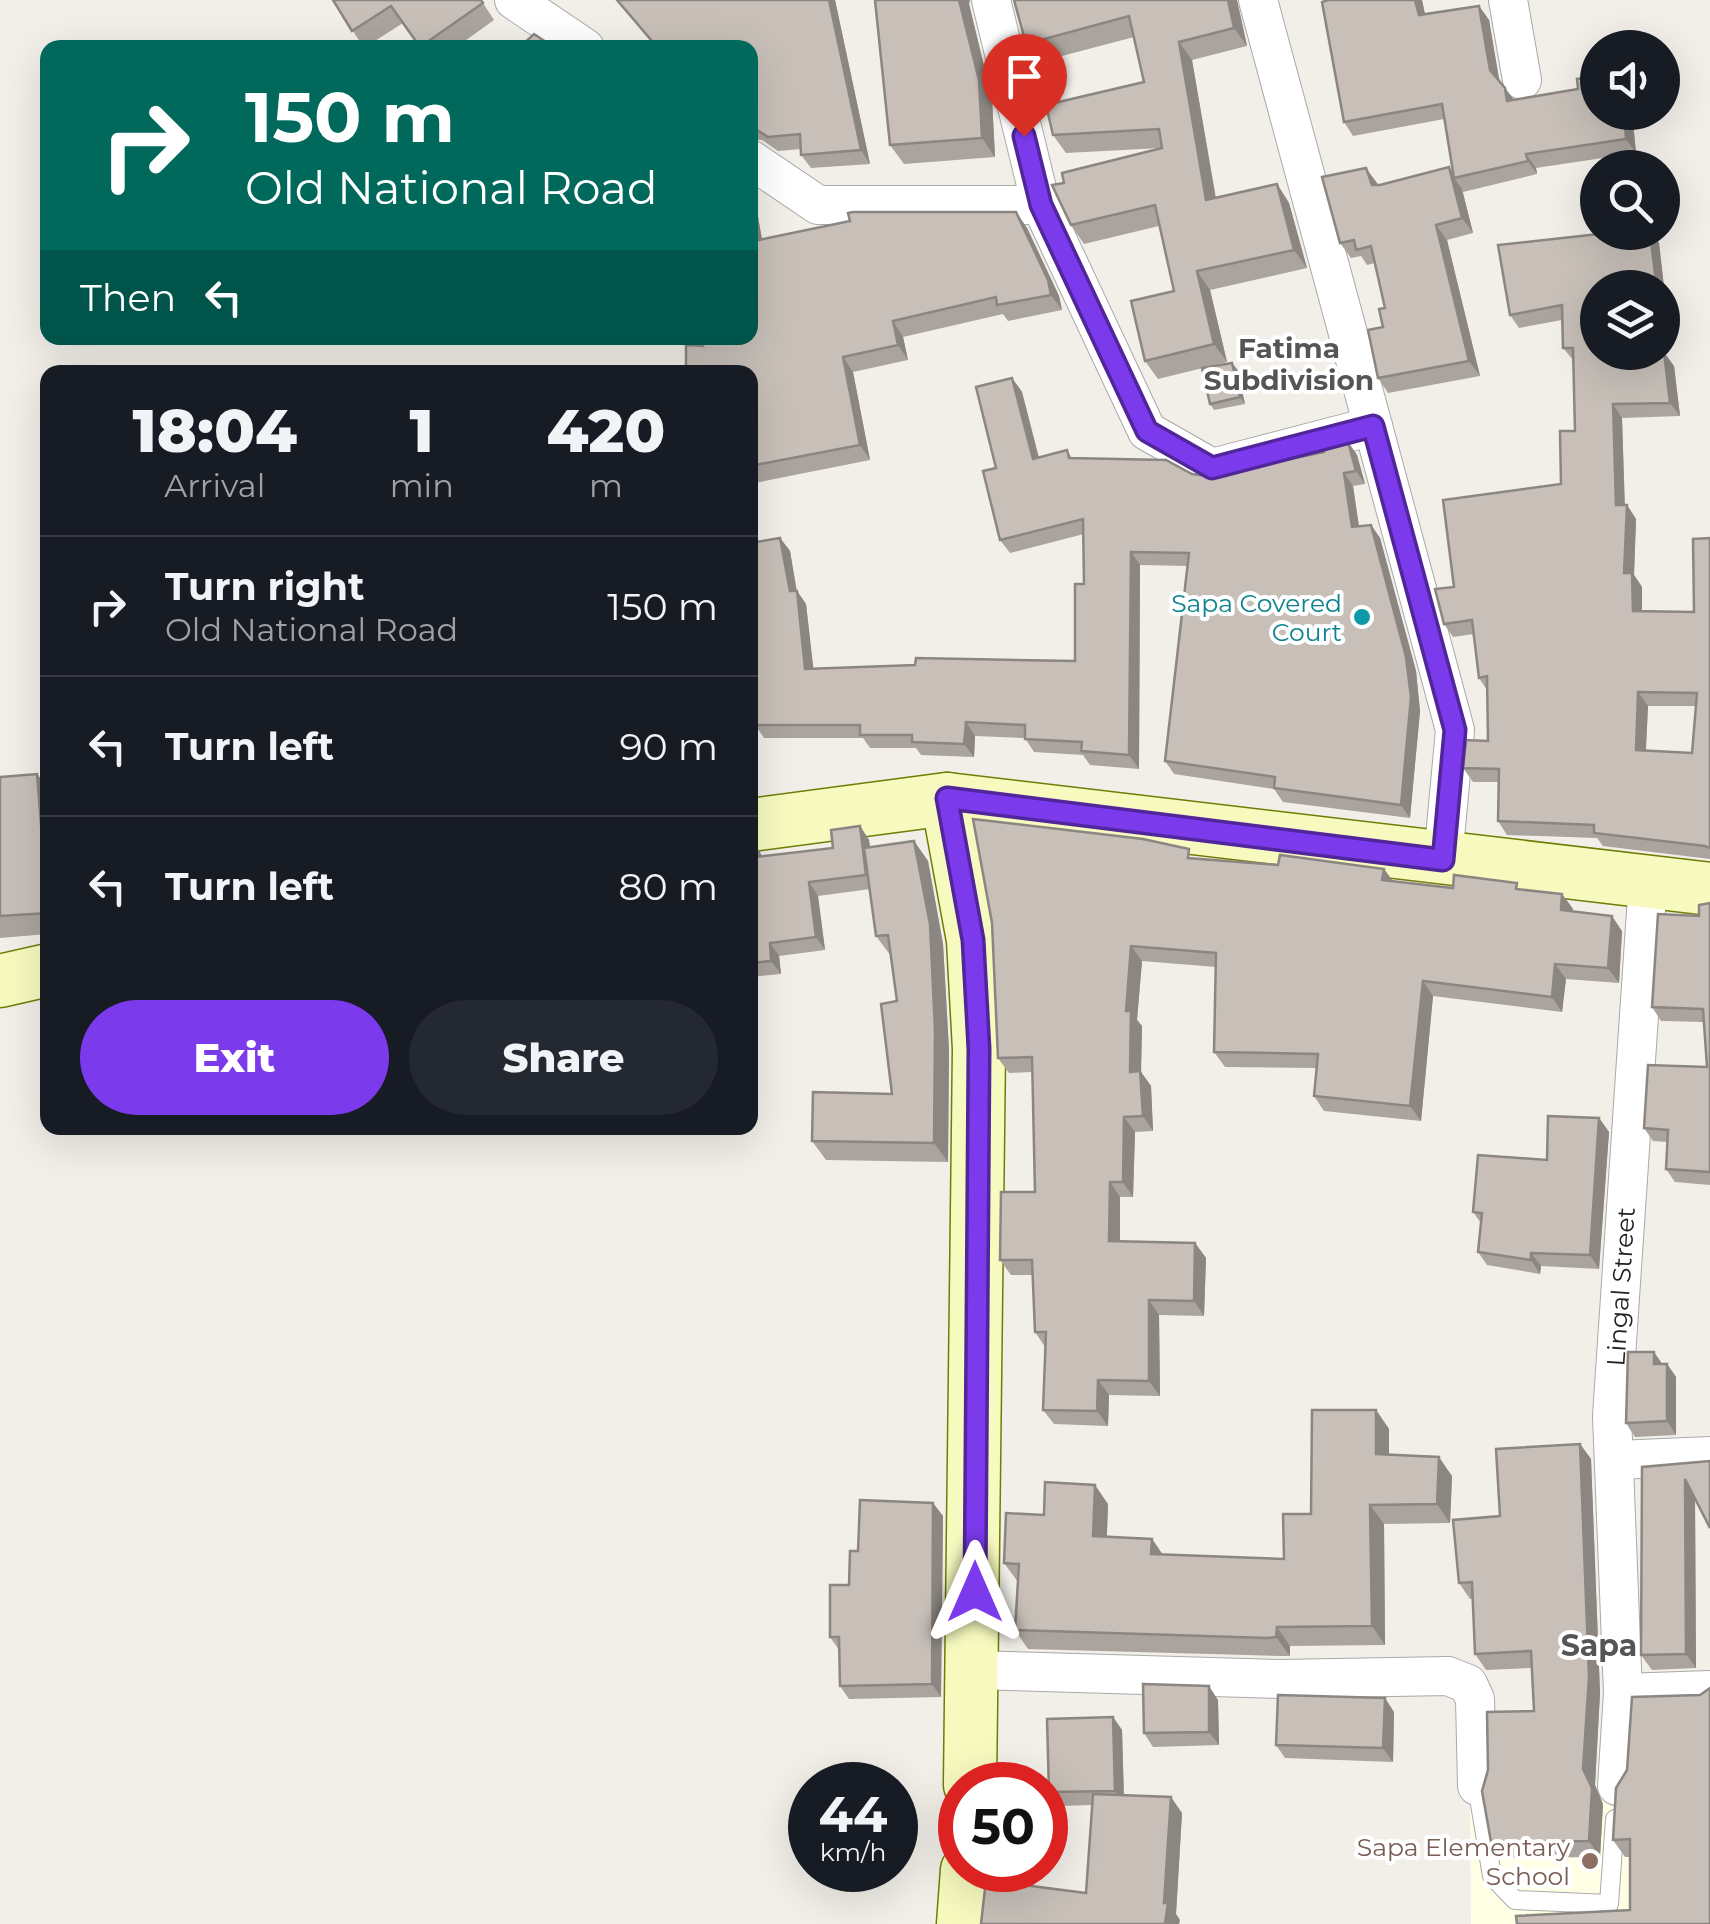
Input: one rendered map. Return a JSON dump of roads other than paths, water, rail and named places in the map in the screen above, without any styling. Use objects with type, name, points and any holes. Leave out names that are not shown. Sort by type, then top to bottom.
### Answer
[{"type":"main road","points":[[947,798],[973,940],[979,1049],[971,1762]]},
{"type":"main road","points":[[758,824],[947,798],[1710,889]]},
{"type":"main road","points":[[0,982],[40,972]]},
{"type":"main road","points":[[962,1924],[964,1892]]},
{"type":"street","points":[[514,0],[573,40]]},
{"type":"street","points":[[991,0],[1041,205],[1147,431],[1212,468],[1373,426]]},
{"type":"street","points":[[1258,0],[1455,730],[1443,860]]},
{"type":"street","points":[[1508,0],[1522,80]]},
{"type":"street","points":[[758,164],[818,205],[1041,205]]},
{"type":"street","name":"Lingal Street","points":[[1617,1786],[1624,1693],[1617,1460],[1612,1416],[1648,882]]},
{"type":"street","points":[[1617,1460],[1710,1456]]},
{"type":"street","points":[[974,1670],[1280,1679],[1448,1676],[1468,1684],[1475,1699],[1477,1786]]},
{"type":"street","points":[[1624,1693],[1710,1690]]},
{"type":"lane","points":[[1477,1786],[1492,1876],[1515,1900],[1610,1904],[1617,1786]]},
{"type":"place","name":"Sapa Covered Court","points":[[1362,617]]},
{"type":"place","name":"Sapa Elementary School","points":[[1590,1861]]},
{"type":"district","name":"Fatima Subdivision","points":[[1289,364]]},
{"type":"district","name":"Sapa","points":[[1599,1645]]}]
